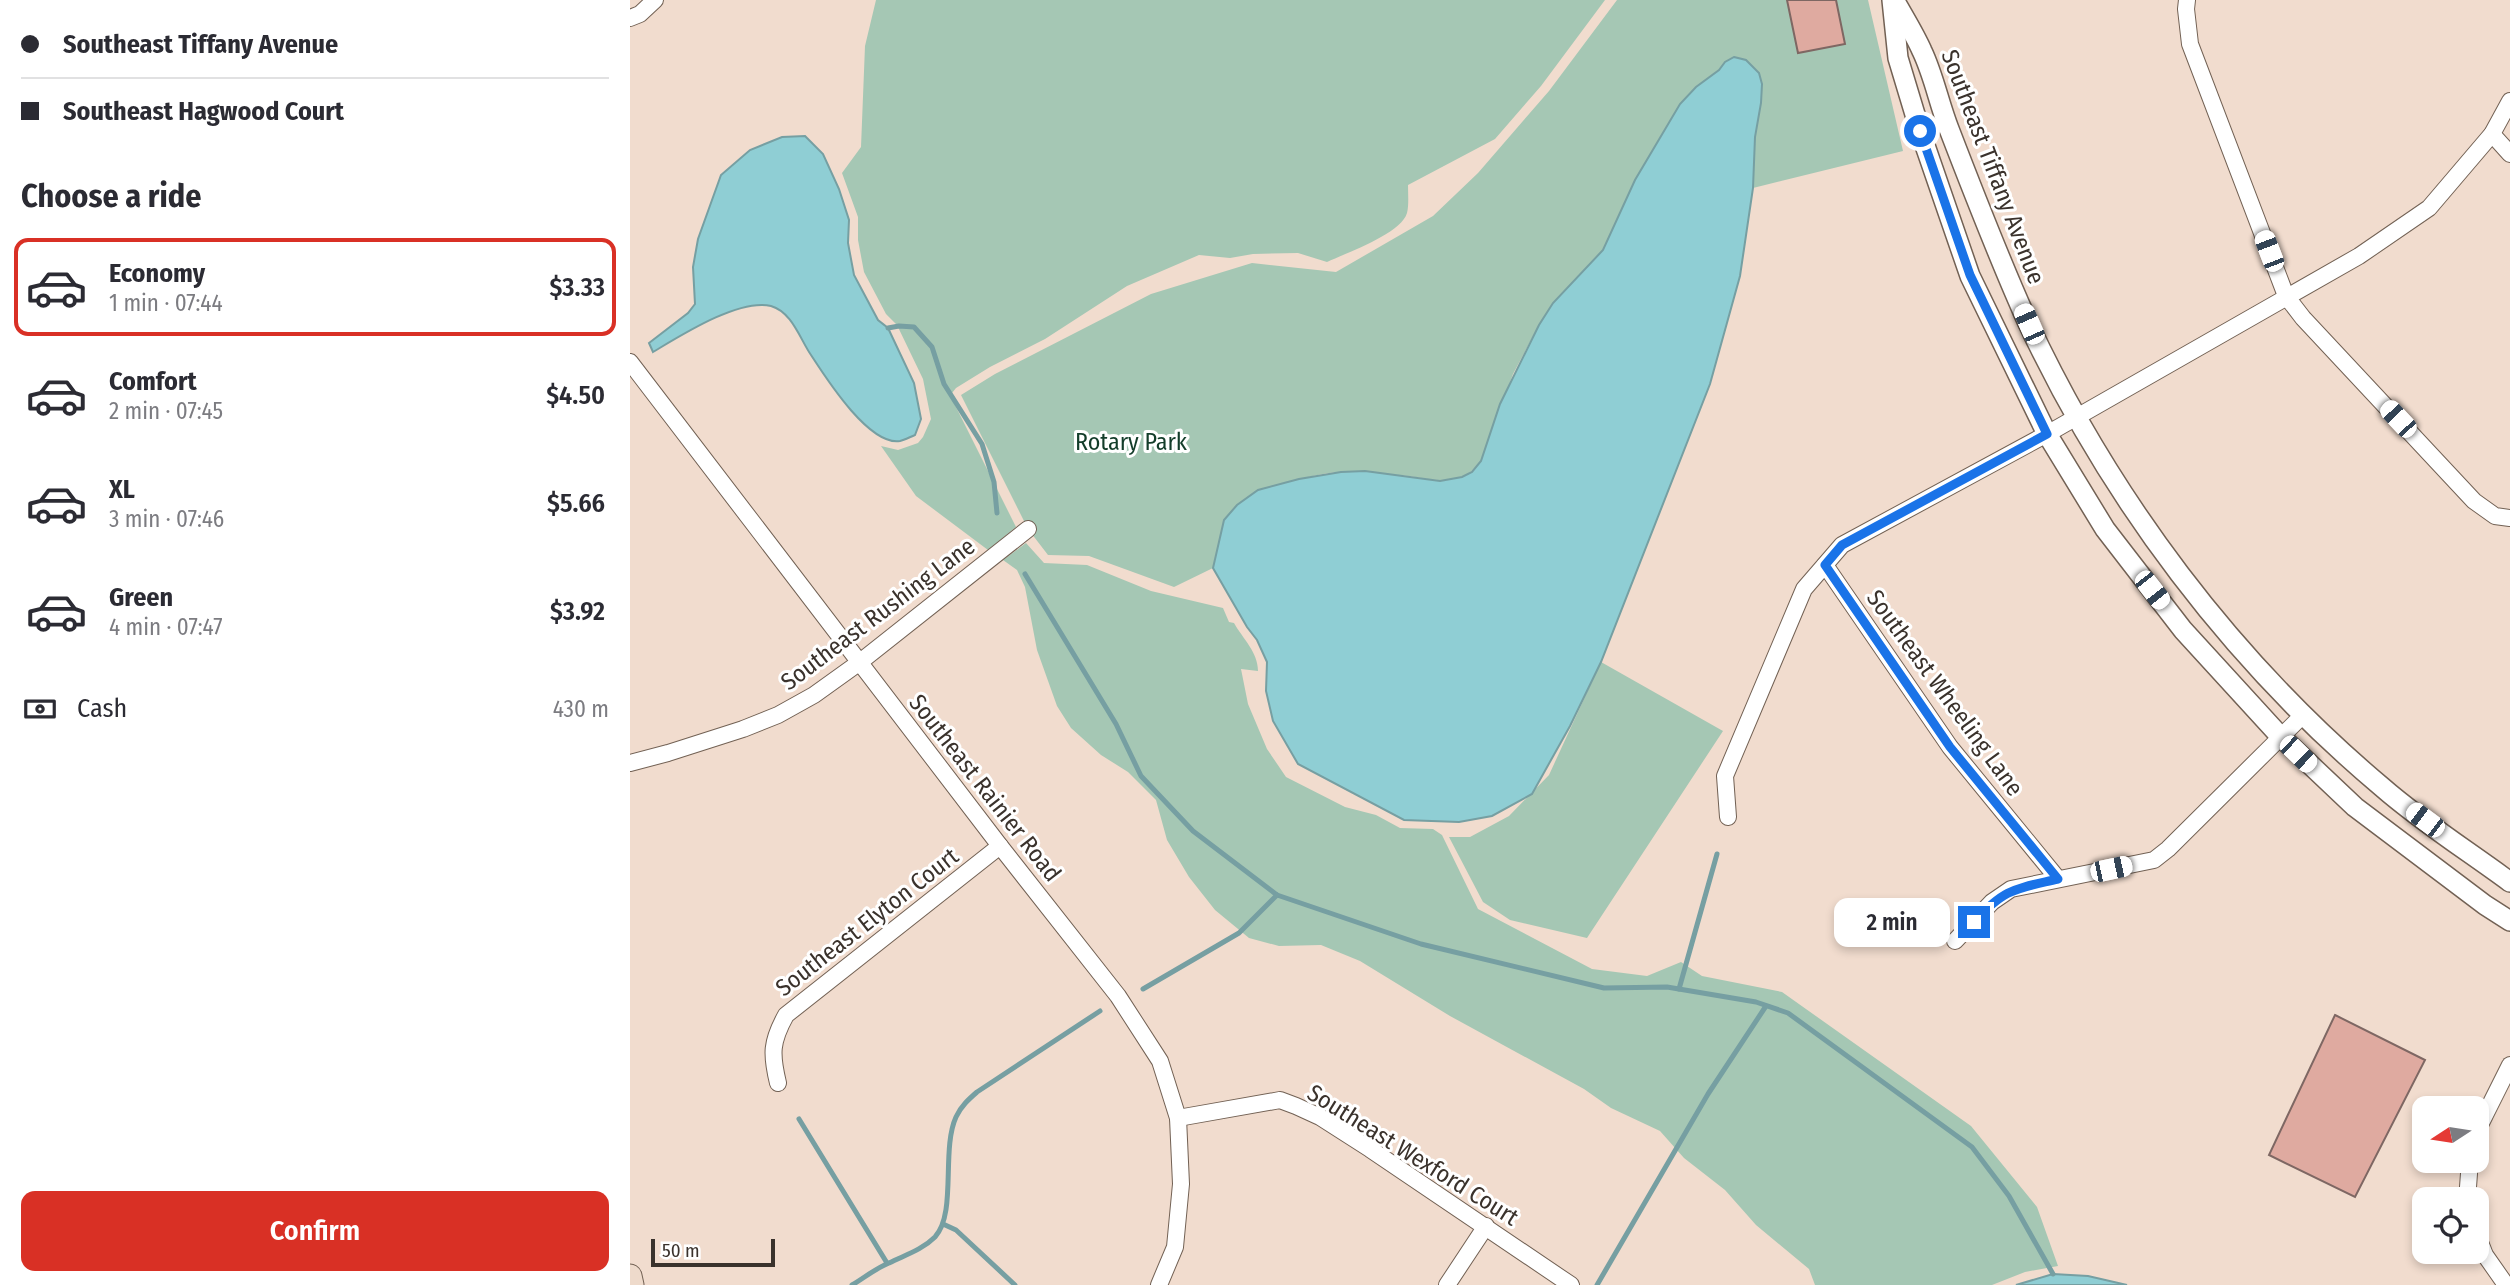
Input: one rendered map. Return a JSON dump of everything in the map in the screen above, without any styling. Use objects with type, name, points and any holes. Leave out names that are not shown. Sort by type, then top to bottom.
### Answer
[{"type":"main road","points":[[630,1276],[632,1285]]},
{"type":"street","points":[[630,18],[640,14],[655,0]]},
{"type":"street","name":"Southeast Tiffany Avenue","points":[[1893,0],[1923,53],[1997,252],[2075,416],[2101,462],[2136,514],[2210,613],[2303,715],[2383,788],[2510,882]]},
{"type":"street","name":"Southeast Tiffany Avenue","points":[[1893,0],[1898,58],[1920,131],[1970,275],[2047,434],[2105,529],[2183,630],[2280,736],[2355,807],[2510,921]]},
{"type":"street","points":[[2187,0],[2190,44],[2286,296],[2303,318],[2474,500],[2495,516],[2510,518]]},
{"type":"street","points":[[1728,817],[1725,776],[1804,589],[1842,545],[2047,434],[2359,256],[2429,208],[2492,134],[2510,101]]},
{"type":"street","points":[[2492,134],[2510,153]]},
{"type":"street","name":"Southeast Rainier Road","points":[[630,362],[1118,996],[1160,1061],[1178,1118],[1181,1184],[1175,1247],[1159,1285]]},
{"type":"street","name":"Southeast Rushing Lane","points":[[630,762],[668,753],[778,715],[814,695],[1028,530]]},
{"type":"street","name":"Southeast Wheeling Lane","points":[[1825,565],[1950,747],[2058,879]]},
{"type":"street","points":[[1955,941],[1992,902],[2011,890],[2154,860],[2303,715]]},
{"type":"street","name":"Southeast Elyton Court","points":[[778,1083],[772,1058],[775,1035],[786,1014],[1000,846]]},
{"type":"street","points":[[2489,1107],[2510,1065]]},
{"type":"street","name":"Southeast Wexford Court","points":[[1178,1118],[1280,1100],[1288,1103],[1320,1117],[1572,1285]]},
{"type":"street","points":[[1447,1285],[1486,1226]]},
{"type":"street","points":[[2489,1260],[2507,1285]]},
{"type":"green space","points":[[876,0],[1605,0],[1541,86],[1495,139],[1408,185],[1407,213],[1403,221],[1384,235],[1327,262],[1298,253],[1253,254],[1230,258],[1199,255],[1127,286],[1045,339],[956,388],[952,399],[1016,527],[988,550],[916,496],[881,446],[898,450],[918,443],[931,419],[923,379],[897,325],[886,314],[864,272],[858,240],[858,217],[842,173],[861,147],[865,46]]},
{"type":"green space","name":"Rotary Park","points":[[1617,0],[1868,0],[1903,151],[1753,188],[1755,137],[1761,103],[1725,62],[1719,70],[1696,87],[1635,180],[1603,250],[1553,303],[1539,325],[1513,374],[1481,461],[1470,472],[1454,479],[1441,480],[1338,472],[1272,486],[1245,500],[1228,520],[1213,568],[1174,587],[1089,556],[1048,555],[1028,529],[961,395],[995,374],[1151,294],[1252,263],[1336,272],[1433,216],[1478,173],[1549,91]]},
{"type":"green space","points":[[1026,543],[1044,563],[1087,565],[1151,591],[1223,608],[1229,622],[1234,623],[1256,658],[1258,671],[1241,669],[1248,704],[1267,749],[1286,777],[1345,807],[1376,815],[1400,828],[1433,829],[1442,835],[1478,909],[1592,969],[1647,976],[1681,962],[1702,976],[1782,992],[1971,1126],[2037,1207],[2058,1266],[2025,1272],[1992,1285],[1815,1285],[1809,1269],[1756,1225],[1725,1190],[1684,1158],[1660,1131],[1611,1108],[1584,1089],[1450,1016],[1360,961],[1321,945],[1279,946],[1249,938],[1215,910],[1189,877],[1167,840],[1156,800],[1128,772],[1101,755],[1071,728],[1057,706],[1037,650],[1025,587],[1017,570],[1003,560]]},
{"type":"green space","points":[[1601,662],[1723,731],[1587,938],[1510,920],[1483,902],[1449,837],[1470,837],[1509,816],[1549,775]]},
{"type":"water","points":[[1734,57],[1746,60],[1759,73],[1762,84],[1755,137],[1753,188],[1740,276],[1710,384],[1601,662],[1570,726],[1532,794],[1492,816],[1459,822],[1404,820],[1298,764],[1273,721],[1266,691],[1267,662],[1257,640],[1213,568],[1224,520],[1237,505],[1258,490],[1299,479],[1365,471],[1440,481],[1462,477],[1472,472],[1481,461],[1500,404],[1539,325],[1553,303],[1603,250],[1635,180],[1680,104],[1696,87]]},
{"type":"water","points":[[805,136],[823,154],[839,189],[849,220],[848,243],[854,275],[878,320],[888,328],[914,383],[921,419],[915,435],[902,441],[888,440],[862,422],[827,379],[790,320],[771,306],[758,305],[727,313],[694,328],[653,352],[649,343],[688,313],[695,304],[693,267],[698,239],[721,175],[750,150],[782,137]]},
{"type":"water","points":[[2053,1274],[2088,1276],[2127,1285],[2016,1285]]},
{"type":"building","points":[[1787,0],[1836,0],[1845,44],[1798,53]]},
{"type":"building","points":[[2335,1015],[2425,1060],[2355,1197],[2269,1155]]},
{"type":"waterway","points":[[888,328],[914,327],[932,347],[944,384],[982,444],[994,482],[997,513]]},
{"type":"waterway","points":[[1025,574],[1116,724],[1141,776],[1193,831],[1277,895],[1421,944],[1604,988],[1667,987],[1756,1002],[1788,1013],[1972,1147],[2009,1196],[2053,1274]]},
{"type":"waterway","points":[[1679,989],[1717,854]]},
{"type":"waterway","points":[[1143,989],[1239,933],[1277,895]]},
{"type":"waterway","points":[[1597,1285],[1708,1094],[1766,1006]]},
{"type":"waterway","points":[[852,1285],[930,1242],[942,1226],[947,1197],[949,1146],[956,1117],[965,1103],[977,1092],[1100,1011]]},
{"type":"waterway","points":[[799,1119],[887,1263]]},
{"type":"waterway","points":[[943,1224],[956,1230],[1015,1285]]},
{"type":"route","points":[[1920,131],[1970,275],[2047,434],[1842,545],[1825,565],[1950,747],[2058,879],[2011,890],[1992,902],[1974,922]]}]
